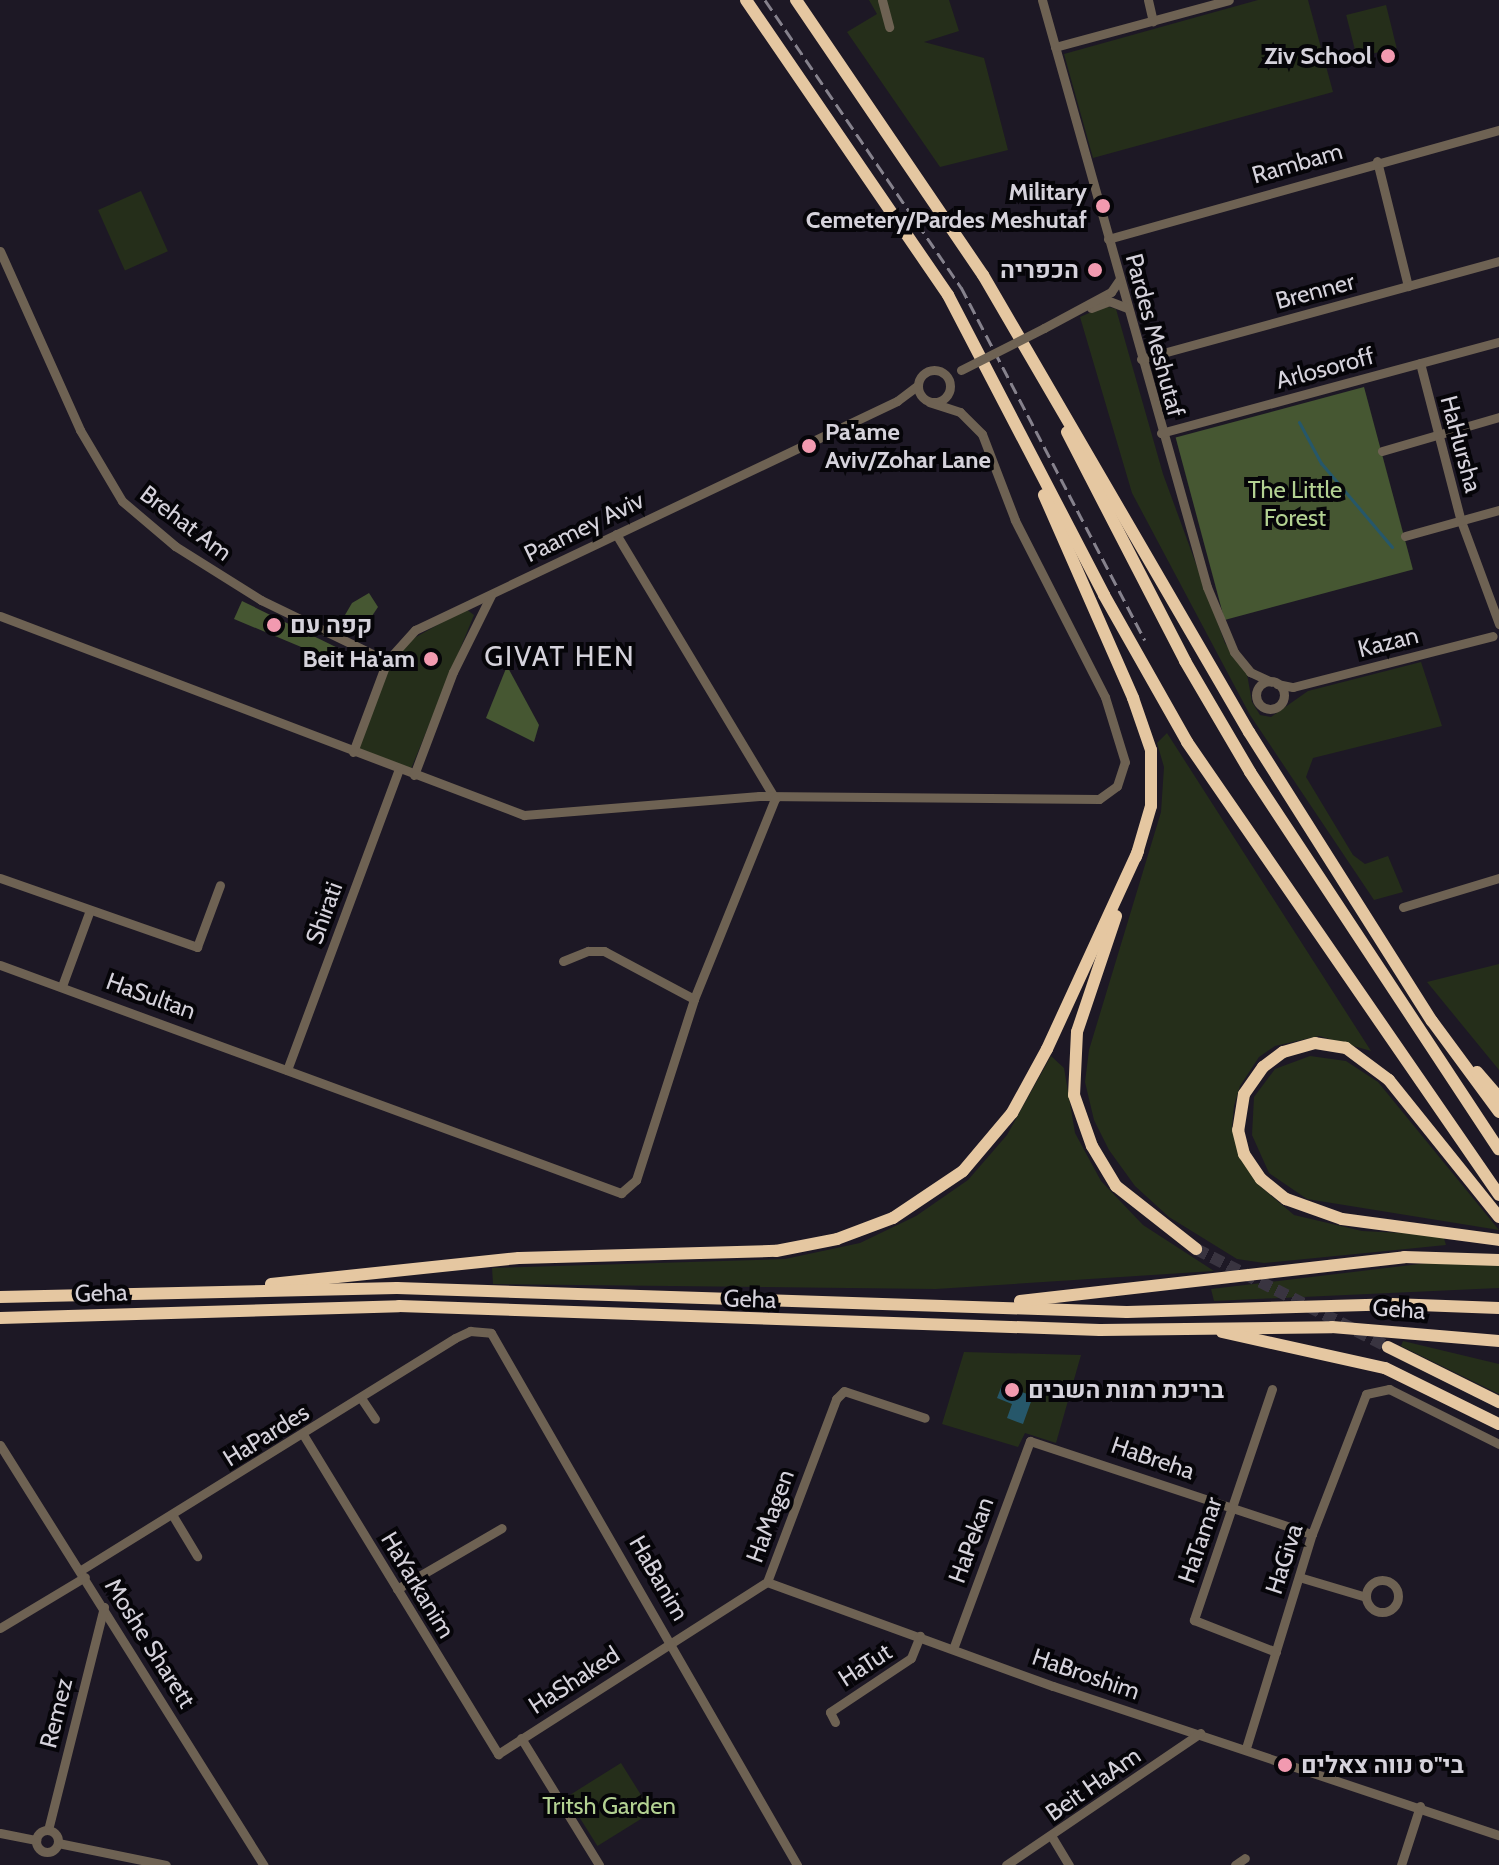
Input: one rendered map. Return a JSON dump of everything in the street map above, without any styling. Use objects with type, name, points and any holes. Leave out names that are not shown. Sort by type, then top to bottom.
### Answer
[{"type":"highway","points":[[744,0],[814,97],[963,321],[1104,595],[1187,742],[1497,1192]]},
{"type":"highway","points":[[797,0],[927,186],[1009,319],[1249,732],[1400,971],[1499,1112]]},
{"type":"highway","points":[[1009,319],[1138,573],[1219,719],[1499,1149]]},
{"type":"highway","points":[[963,321],[1082,576],[1144,727],[1153,779],[1138,851],[1077,1032],[1074,1095],[1092,1146],[1116,1186],[1196,1249]]},
{"type":"highway","points":[[183,1293],[519,1258],[776,1251],[837,1239],[893,1218],[963,1171],[1012,1113],[1047,1049],[1138,851]]},
{"type":"highway","points":[[1400,971],[1499,1097]]},
{"type":"highway","points":[[1499,1217],[1389,1080],[1346,1048],[1326,1043],[1294,1047],[1263,1067],[1244,1094],[1238,1130],[1244,1154],[1261,1179],[1297,1205],[1342,1219],[1499,1240]]},
{"type":"highway","points":[[921,1305],[1052,1300],[1404,1257],[1499,1260]]},
{"type":"highway","name":"Geha","points":[[0,1297],[410,1288],[1127,1312],[1392,1304],[1499,1308]]},
{"type":"highway","name":"Geha","points":[[0,1318],[399,1306],[769,1322],[1211,1329],[1332,1327],[1497,1341]]},
{"type":"highway","points":[[1211,1329],[1385,1368],[1499,1424]]},
{"type":"highway","points":[[1388,1347],[1499,1402]]},
{"type":"street","points":[[882,0],[889,27]]},
{"type":"street","name":"Pardes Meshutaf","points":[[1042,0],[1161,433],[1221,628],[1250,672],[1257,691]]},
{"type":"street","points":[[1148,0],[1153,21]]},
{"type":"street","points":[[1055,47],[1229,0]]},
{"type":"street","name":"Rambam","points":[[1108,239],[1377,161],[1499,130]]},
{"type":"street","points":[[1377,161],[1408,286]]},
{"type":"street","name":"Brehat Am","points":[[0,251],[80,430],[122,501],[175,546],[261,600],[387,661]]},
{"type":"street","name":"Brenner","points":[[1141,359],[1499,261]]},
{"type":"street","points":[[960,412],[927,400],[918,385],[925,373],[961,370],[1111,292],[1119,280]]},
{"type":"street","points":[[1044,328],[1109,301],[1127,308]]},
{"type":"street","name":"Arlosoroff","points":[[1161,433],[1499,342]]},
{"type":"street","name":"HaHursha","points":[[1420,363],[1435,434],[1461,521],[1499,624]]},
{"type":"street","points":[[927,400],[942,400],[961,370]]},
{"type":"street","points":[[0,616],[476,801],[535,817],[705,799],[1086,803],[1109,793],[1122,776],[1123,749],[1105,697],[1015,520],[982,434],[960,412],[942,373]]},
{"type":"street","name":"Paamey Aviv","points":[[353,752],[387,661],[415,630],[897,401],[918,385]]},
{"type":"street","name":"Paamey Aviv","points":[[897,401],[927,400]]},
{"type":"street","points":[[1382,451],[1499,417]]},
{"type":"street","points":[[1405,536],[1499,510]]},
{"type":"street","points":[[616,534],[775,799]]},
{"type":"street","points":[[414,775],[449,683],[491,595]]},
{"type":"street","points":[[1496,639],[1499,624]]},
{"type":"street","name":"Kazan","points":[[1274,683],[1293,687],[1496,639]]},
{"type":"street","points":[[1250,672],[1274,683],[1283,699]]},
{"type":"street","points":[[1274,683],[1257,691],[1257,700],[1266,708],[1275,708],[1293,687]]},
{"type":"street","name":"Shirati","points":[[287,1070],[399,769]]},
{"type":"street","points":[[563,961],[588,951],[604,951],[694,999],[775,799]]},
{"type":"street","points":[[0,878],[197,947],[220,885]]},
{"type":"street","points":[[1403,907],[1499,878]]},
{"type":"street","points":[[62,986],[90,910]]},
{"type":"street","name":"HaSultan","points":[[0,965],[621,1193],[636,1180],[694,999]]},
{"type":"street","name":"HaPardes","points":[[0,1628],[470,1331]]},
{"type":"street","name":"HaBanim","points":[[470,1331],[491,1333],[498,1341],[672,1639],[797,1865]]},
{"type":"street","name":"HaTamar","points":[[1272,1389],[1194,1620],[1276,1652]]},
{"type":"street","name":"HaGiva","points":[[1246,1748],[1312,1534],[1360,1402],[1374,1389],[1405,1396],[1499,1444]]},
{"type":"street","name":"HaMagen","points":[[767,1582],[810,1464],[844,1391],[925,1418]]},
{"type":"street","points":[[361,1398],[375,1419]]},
{"type":"street","name":"HaYarkanim","points":[[304,1436],[498,1754]]},
{"type":"street","name":"HaBreha","points":[[1026,1444],[1036,1439],[1312,1534]]},
{"type":"street","name":"HaPekan","points":[[953,1649],[1026,1444]]},
{"type":"street","name":"Moshe Sharett","points":[[0,1445],[263,1865]]},
{"type":"street","points":[[173,1516],[197,1556]]},
{"type":"street","points":[[397,1589],[502,1528]]},
{"type":"street","points":[[1299,1577],[1366,1597]]},
{"type":"street","points":[[672,1639],[767,1582]]},
{"type":"street","name":"HaBroshim","points":[[767,1582],[953,1649],[1499,1835]]},
{"type":"street","name":"Remez","points":[[48,1830],[104,1607]]},
{"type":"street","name":"HaTut","points":[[835,1722],[830,1712],[911,1658],[920,1636]]},
{"type":"street","name":"HaShaked","points":[[498,1754],[672,1639]]},
{"type":"street","name":"Beit HaAm","points":[[1006,1865],[1052,1837],[1200,1733]]},
{"type":"street","points":[[521,1738],[599,1865]]},
{"type":"street","points":[[1401,1865],[1420,1806]]},
{"type":"street","points":[[36,1840],[48,1830],[58,1843]]},
{"type":"street","points":[[0,1833],[36,1840],[43,1851],[40,1865]]},
{"type":"street","points":[[1052,1837],[1069,1865]]},
{"type":"street","points":[[43,1851],[58,1843],[166,1865]]},
{"type":"street","points":[[1235,1865],[1245,1858]]},
{"type":"green space","points":[[869,0],[949,0],[959,31],[924,42],[984,58],[1008,150],[940,167],[847,32],[877,14]]},
{"type":"green space","points":[[1258,0],[1308,0],[1333,92],[1093,158],[1064,54]]},
{"type":"green space","points":[[1386,5],[1397,48],[1357,58],[1346,15]]},
{"type":"green space","points":[[141,191],[168,251],[125,270],[98,210]]},
{"type":"green space","points":[[1105,306],[1116,309],[1163,474],[1225,643],[1247,674],[1252,702],[1260,715],[1271,717],[1308,691],[1421,662],[1442,726],[1313,758],[1306,777],[1353,855],[1365,864],[1388,856],[1403,892],[1374,900],[1250,715],[1132,493],[1080,317]]},
{"type":"green space","name":"The Little Forest","points":[[1364,387],[1413,570],[1225,620],[1176,437]]},
{"type":"green space","points":[[369,593],[378,607],[358,637],[338,627],[352,603]]},
{"type":"green space","points":[[242,601],[342,650],[337,662],[234,619]]},
{"type":"green space","points":[[466,609],[474,615],[411,769],[358,748],[391,663],[407,642]]},
{"type":"green space","points":[[507,666],[539,725],[534,742],[486,718]]},
{"type":"green space","points":[[1167,733],[1371,1051],[1319,1036],[1275,1046],[1259,1057],[1240,1086],[1234,1106],[1232,1127],[1247,1168],[1261,1187],[1294,1215],[1362,1231],[1443,1235],[1446,1245],[1264,1263],[1237,1259],[1169,1217],[1135,1186],[1109,1150],[1094,1120],[1085,1082],[1089,1050],[1161,812],[1164,767],[1157,743]]},
{"type":"green space","points":[[1499,964],[1499,1070],[1427,982]]},
{"type":"green space","points":[[1051,1056],[1064,1068],[1075,1133],[1101,1181],[1143,1225],[1214,1271],[936,1289],[493,1284],[492,1268],[785,1259],[860,1243],[916,1216],[968,1180],[1007,1135]]},
{"type":"green space","points":[[1310,1056],[1346,1061],[1378,1082],[1499,1230],[1307,1199],[1269,1173],[1252,1135],[1254,1097],[1275,1069]]},
{"type":"green space","points":[[1428,1263],[1499,1265],[1499,1288],[1214,1301],[1211,1289]]},
{"type":"green space","points":[[1403,1341],[1499,1364],[1499,1394],[1401,1346]]},
{"type":"green space","name":"בריכת רמות השבים","points":[[964,1352],[1081,1355],[1056,1443],[1025,1433],[1018,1447],[942,1424]]},
{"type":"green space","name":"Tritsh Garden","points":[[621,1763],[652,1812],[597,1846],[567,1797]]},
{"type":"water","points":[[1002,1385],[1033,1396],[1023,1424],[1007,1418],[1012,1404],[997,1398]]},
{"type":"waterway","points":[[1299,422],[1321,463],[1392,547]]},
{"type":"tunnel","points":[[1196,1249],[1388,1347]]},
{"type":"railway","points":[[765,0],[961,287],[1145,640]]},
{"type":"place","name":"Ziv School","points":[[1388,56]]},
{"type":"place","name":"Military Cemetery/Pardes Meshutaf","points":[[1103,206]]},
{"type":"place","name":"הכפריה","points":[[1095,270]]},
{"type":"place","name":"Pa'ame Aviv/Zohar Lane","points":[[809,446]]},
{"type":"place","name":"קפה עם","points":[[274,625]]},
{"type":"place","name":"Beit Ha'am","points":[[431,659]]},
{"type":"place","name":"בריכת רמות השבים","points":[[1012,1390]]},
{"type":"place","name":"בי\"ס נווה צאלים","points":[[1285,1765]]},
{"type":"district","name":"GIVAT HEN","points":[[560,656]]}]
